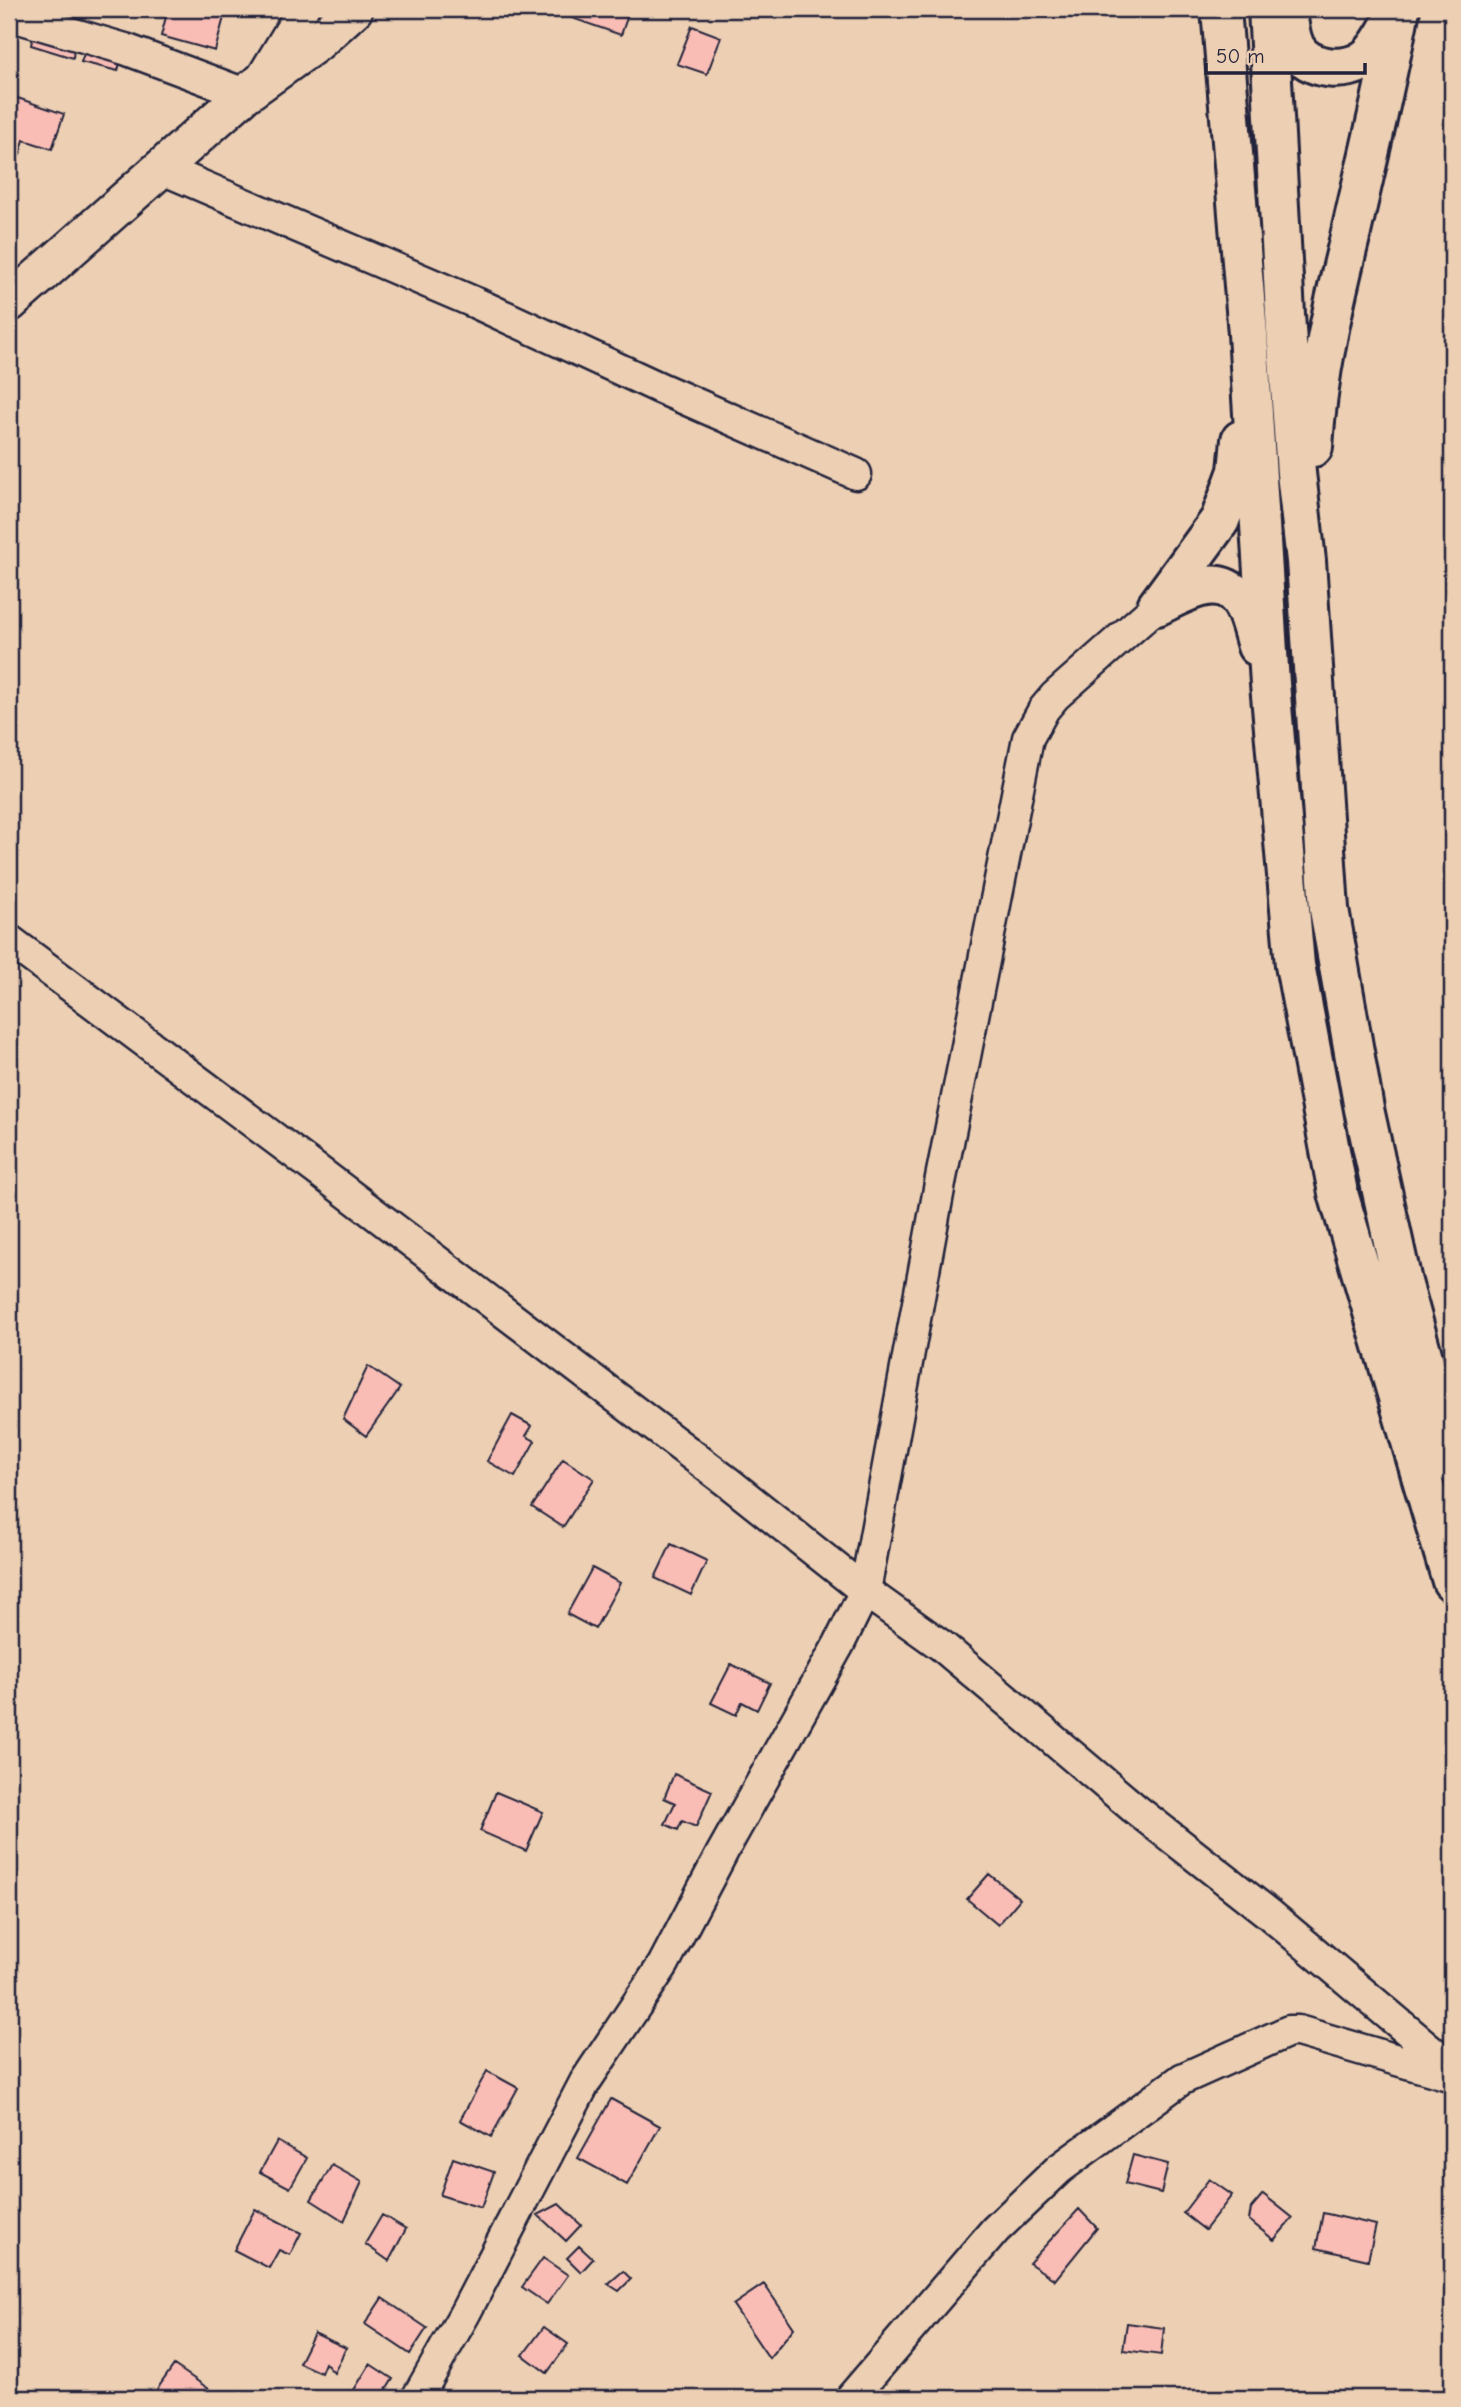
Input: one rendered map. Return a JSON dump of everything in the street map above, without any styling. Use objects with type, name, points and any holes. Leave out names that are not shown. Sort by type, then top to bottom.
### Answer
[{"type":"highway","points":[[1221,9],[1248,334],[1270,684],[1295,965],[1338,1193],[1452,1581]]},
{"type":"highway","points":[[1268,9],[1286,327],[1296,473],[1306,561],[1328,909],[1364,1109],[1387,1215],[1402,1282],[1452,1463]]},
{"type":"highway","points":[[1287,9],[1296,48],[1310,61],[1347,68],[1368,57],[1379,45],[1399,9]]},
{"type":"highway","points":[[1306,561],[1314,422],[1320,378],[1330,322],[1389,67],[1399,9]]},
{"type":"highway","points":[[1157,606],[1220,520],[1238,471],[1248,334]]},
{"type":"highway","points":[[1157,606],[1203,585],[1216,585],[1233,591],[1243,606],[1270,684]]},
{"type":"main road","points":[[9,303],[252,88],[316,43],[354,9]]},
{"type":"street","points":[[9,15],[252,88],[303,9]]},
{"type":"street","points":[[160,168],[476,303],[856,474]]},
{"type":"street","points":[[416,2398],[465,2313],[584,2082],[663,1965],[723,1851],[839,1644],[865,1591],[941,1178],[1028,738],[1044,709],[1055,696],[1157,606]]},
{"type":"street","points":[[9,940],[719,1475],[865,1591],[951,1653],[1143,1815],[1268,1913],[1452,2068]]},
{"type":"street","points":[[851,2398],[995,2230],[1059,2169],[1182,2079],[1289,2031],[1298,2031],[1452,2076]]},
{"type":"building","points":[[168,9],[190,9],[224,17],[215,51],[161,36]]},
{"type":"building","points":[[572,9],[630,9],[621,35],[569,17]]},
{"type":"building","points":[[692,26],[721,37],[707,74],[677,64]]},
{"type":"building","points":[[33,35],[74,48],[73,58],[31,45]]},
{"type":"building","points":[[86,48],[121,58],[118,71],[81,62]]},
{"type":"building","points":[[9,95],[64,114],[52,149],[24,140],[20,154],[9,150]]},
{"type":"building","points":[[368,1366],[400,1388],[366,1436],[343,1419]]},
{"type":"building","points":[[512,1415],[532,1426],[526,1436],[535,1441],[515,1477],[487,1461]]},
{"type":"building","points":[[563,1459],[594,1479],[563,1527],[532,1507]]},
{"type":"building","points":[[671,1544],[707,1561],[691,1595],[655,1578]]},
{"type":"building","points":[[592,1568],[620,1583],[595,1629],[567,1614]]},
{"type":"building","points":[[731,1664],[770,1683],[757,1710],[742,1702],[736,1715],[711,1703]]},
{"type":"building","points":[[674,1774],[712,1791],[696,1827],[682,1821],[678,1830],[665,1824],[675,1803],[664,1798]]},
{"type":"building","points":[[496,1792],[543,1812],[526,1851],[480,1831]]},
{"type":"building","points":[[989,1874],[1020,1899],[998,1925],[967,1899]]},
{"type":"building","points":[[487,2071],[518,2088],[491,2137],[460,2120]]},
{"type":"building","points":[[611,2099],[660,2126],[627,2185],[578,2158]]},
{"type":"building","points":[[277,2141],[307,2158],[290,2188],[260,2172]]},
{"type":"building","points":[[1133,2155],[1168,2164],[1161,2193],[1125,2184]]},
{"type":"building","points":[[453,2158],[494,2172],[481,2208],[440,2195]]},
{"type":"building","points":[[332,2165],[362,2182],[344,2221],[311,2200]]},
{"type":"building","points":[[1209,2179],[1232,2195],[1205,2230],[1183,2213]]},
{"type":"building","points":[[1263,2194],[1293,2218],[1274,2240],[1249,2220],[1251,2208]]},
{"type":"building","points":[[559,2204],[581,2225],[566,2241],[538,2215]]},
{"type":"building","points":[[255,2209],[301,2233],[290,2255],[279,2250],[269,2268],[234,2250]]},
{"type":"building","points":[[1079,2209],[1097,2228],[1055,2280],[1029,2263]]},
{"type":"building","points":[[1323,2213],[1376,2225],[1368,2260],[1316,2248]]},
{"type":"building","points":[[382,2215],[406,2229],[389,2261],[365,2244]]},
{"type":"building","points":[[579,2246],[593,2259],[581,2272],[567,2258]]},
{"type":"building","points":[[543,2258],[568,2275],[547,2304],[522,2287]]},
{"type":"building","points":[[623,2271],[631,2279],[619,2291],[608,2284]]},
{"type":"building","points":[[764,2284],[794,2328],[769,2358],[733,2305]]},
{"type":"building","points":[[382,2298],[427,2328],[410,2354],[365,2324]]},
{"type":"building","points":[[1127,2323],[1164,2328],[1161,2355],[1123,2350]]},
{"type":"building","points":[[544,2327],[568,2344],[547,2373],[523,2355]]},
{"type":"building","points":[[314,2333],[346,2348],[334,2373],[325,2363],[321,2373],[299,2363]]},
{"type":"building","points":[[370,2364],[393,2379],[381,2398],[349,2398]]},
{"type":"building","points":[[174,2365],[209,2389],[203,2398],[151,2398]]}]
